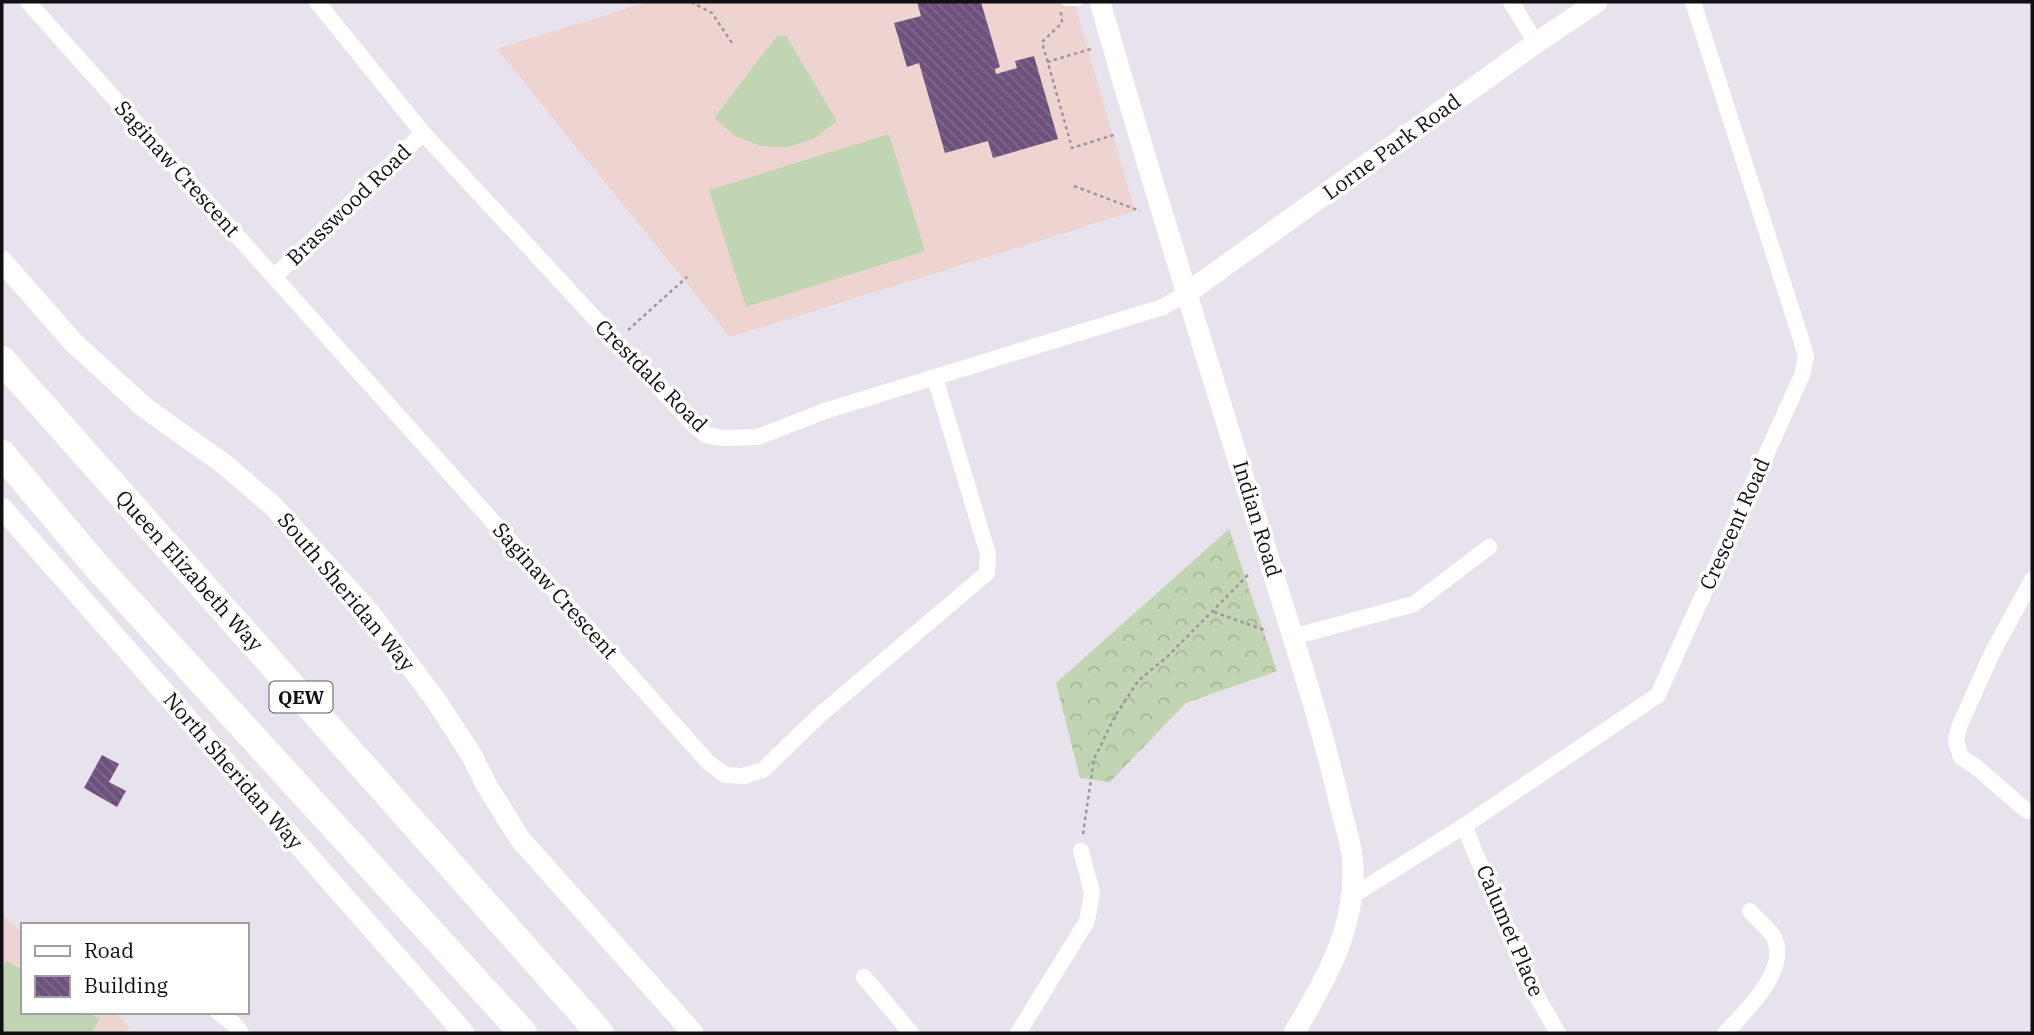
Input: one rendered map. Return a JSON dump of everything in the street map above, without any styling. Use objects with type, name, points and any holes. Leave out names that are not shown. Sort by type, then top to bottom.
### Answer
[{"type":"highway","name":"Queen Elizabeth Way","points":[[2,360],[600,1033]]},
{"type":"highway","name":"QEW","points":[[2,454],[117,588],[523,1033]]},
{"type":"street","name":"Saginaw Crescent","points":[[28,2],[708,762],[725,775],[744,776],[763,770],[821,714],[987,573],[988,554],[935,378]]},
{"type":"street","name":"Crestdale Road","points":[[317,2],[423,133],[615,342],[706,435],[723,438],[758,437],[825,411],[1163,307],[1187,293]]},
{"type":"street","name":"Indian Road","points":[[1100,2],[1136,131],[1293,637],[1335,781],[1353,864],[1352,896],[1339,951],[1323,985],[1294,1033]]},
{"type":"street","points":[[1511,2],[1536,43]]},
{"type":"street","name":"Lorne Park Road","points":[[1187,293],[1597,2]]},
{"type":"street","name":"Crescent Road","points":[[1352,896],[1464,826],[1658,695],[1802,375],[1806,357],[1801,339],[1693,2]]},
{"type":"street","name":"Brasswood Road","points":[[274,277],[423,133]]},
{"type":"street","name":"South Sheridan Way","points":[[2,261],[74,343],[145,408],[224,464],[274,507],[370,613],[435,699],[520,839],[692,1033]]},
{"type":"street","name":"North Sheridan Way","points":[[4,516],[464,1033]]},
{"type":"street","points":[[1293,637],[1414,604],[1489,547]]},
{"type":"street","points":[[2027,811],[1961,757],[1956,741],[1959,727],[1993,652],[2032,580]]},
{"type":"street","name":"Calumet Place","points":[[1464,826],[1532,988],[1558,1033]]},
{"type":"street","points":[[1018,1033],[1087,921],[1092,892],[1081,851]]},
{"type":"street","points":[[1725,1033],[1761,995],[1774,968],[1777,949],[1773,936],[1750,911]]},
{"type":"street","points":[[864,977],[911,1033]]},
{"type":"street","points":[[221,1014],[241,1033]]},
{"type":"lane","points":[[1066,2],[1079,2]]},
{"type":"path","points":[[691,2],[712,13],[733,43]]},
{"type":"path","points":[[1059,2],[1062,23],[1042,42],[1072,148],[1117,134]]},
{"type":"path","points":[[1047,62],[1091,49]]},
{"type":"path","points":[[1074,186],[1140,211]]},
{"type":"path","points":[[615,342],[687,277]]},
{"type":"path","points":[[1081,851],[1094,759],[1115,716],[1138,681],[1168,656],[1248,575]]},
{"type":"path","points":[[1214,611],[1267,631]]},
{"type":"shaded area","points":[[647,2],[1074,2],[1135,211],[730,337],[497,49]]},
{"type":"shaded area","points":[[2,915],[21,931],[21,1014],[115,1014],[130,1027],[126,1033],[2,1033]]},
{"type":"green space","points":[[777,36],[786,36],[837,121],[815,138],[789,147],[761,146],[735,136],[714,118]]},
{"type":"green space","points":[[889,134],[925,251],[746,307],[709,190]]},
{"type":"green space","points":[[1229,529],[1277,671],[1186,703],[1110,782],[1080,778],[1056,683]]},
{"type":"green space","points":[[7,961],[21,970],[21,1014],[91,1014],[100,1019],[91,1033],[2,1033],[2,968]]},
{"type":"building","points":[[917,2],[981,2],[1000,67],[995,69],[996,74],[1017,68],[1015,61],[1034,56],[1058,139],[993,158],[988,141],[945,153],[919,63],[907,67],[894,23],[921,16]]},
{"type":"building","points":[[102,755],[119,764],[109,782],[126,791],[117,807],[84,788]]}]
